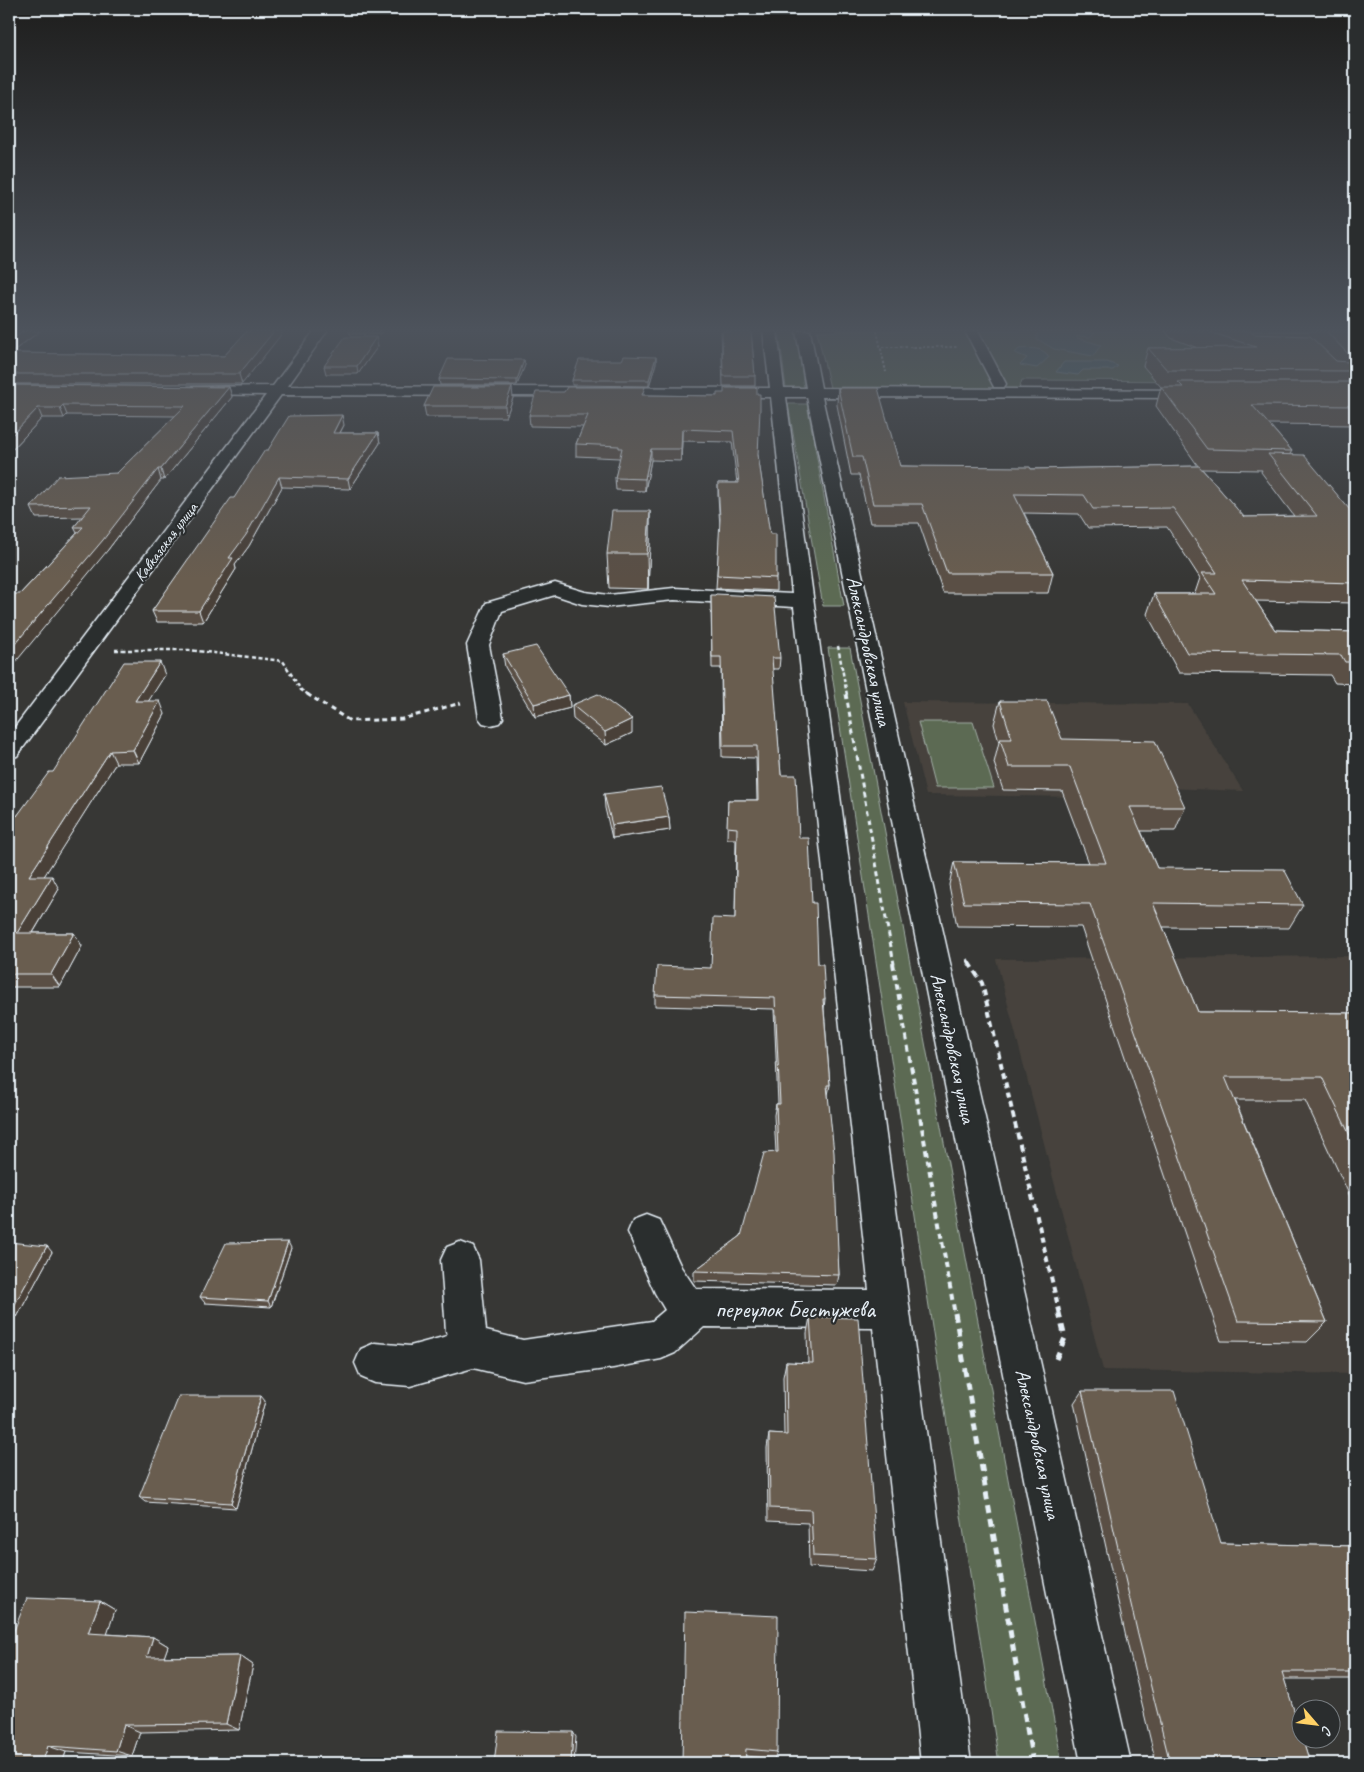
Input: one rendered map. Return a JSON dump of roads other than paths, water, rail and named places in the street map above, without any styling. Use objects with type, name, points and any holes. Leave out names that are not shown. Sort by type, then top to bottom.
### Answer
[{"type":"street","name":"Кавказская улица","points":[[9,751],[261,414]]},
{"type":"street","points":[[780,414],[946,1763]]},
{"type":"street","name":"Александровская улица","points":[[818,414],[1106,1763]]},
{"type":"street","points":[[492,718],[478,645],[493,607],[555,589],[582,598],[609,601],[674,594],[803,601]]},
{"type":"street","points":[[646,1232],[668,1280],[690,1314]]},
{"type":"street","points":[[375,1363],[410,1366],[473,1348],[465,1331],[460,1260]]},
{"type":"street","name":"переулок Бестужева","points":[[473,1348],[523,1360],[613,1348],[661,1339],[697,1308],[890,1309]]}]
